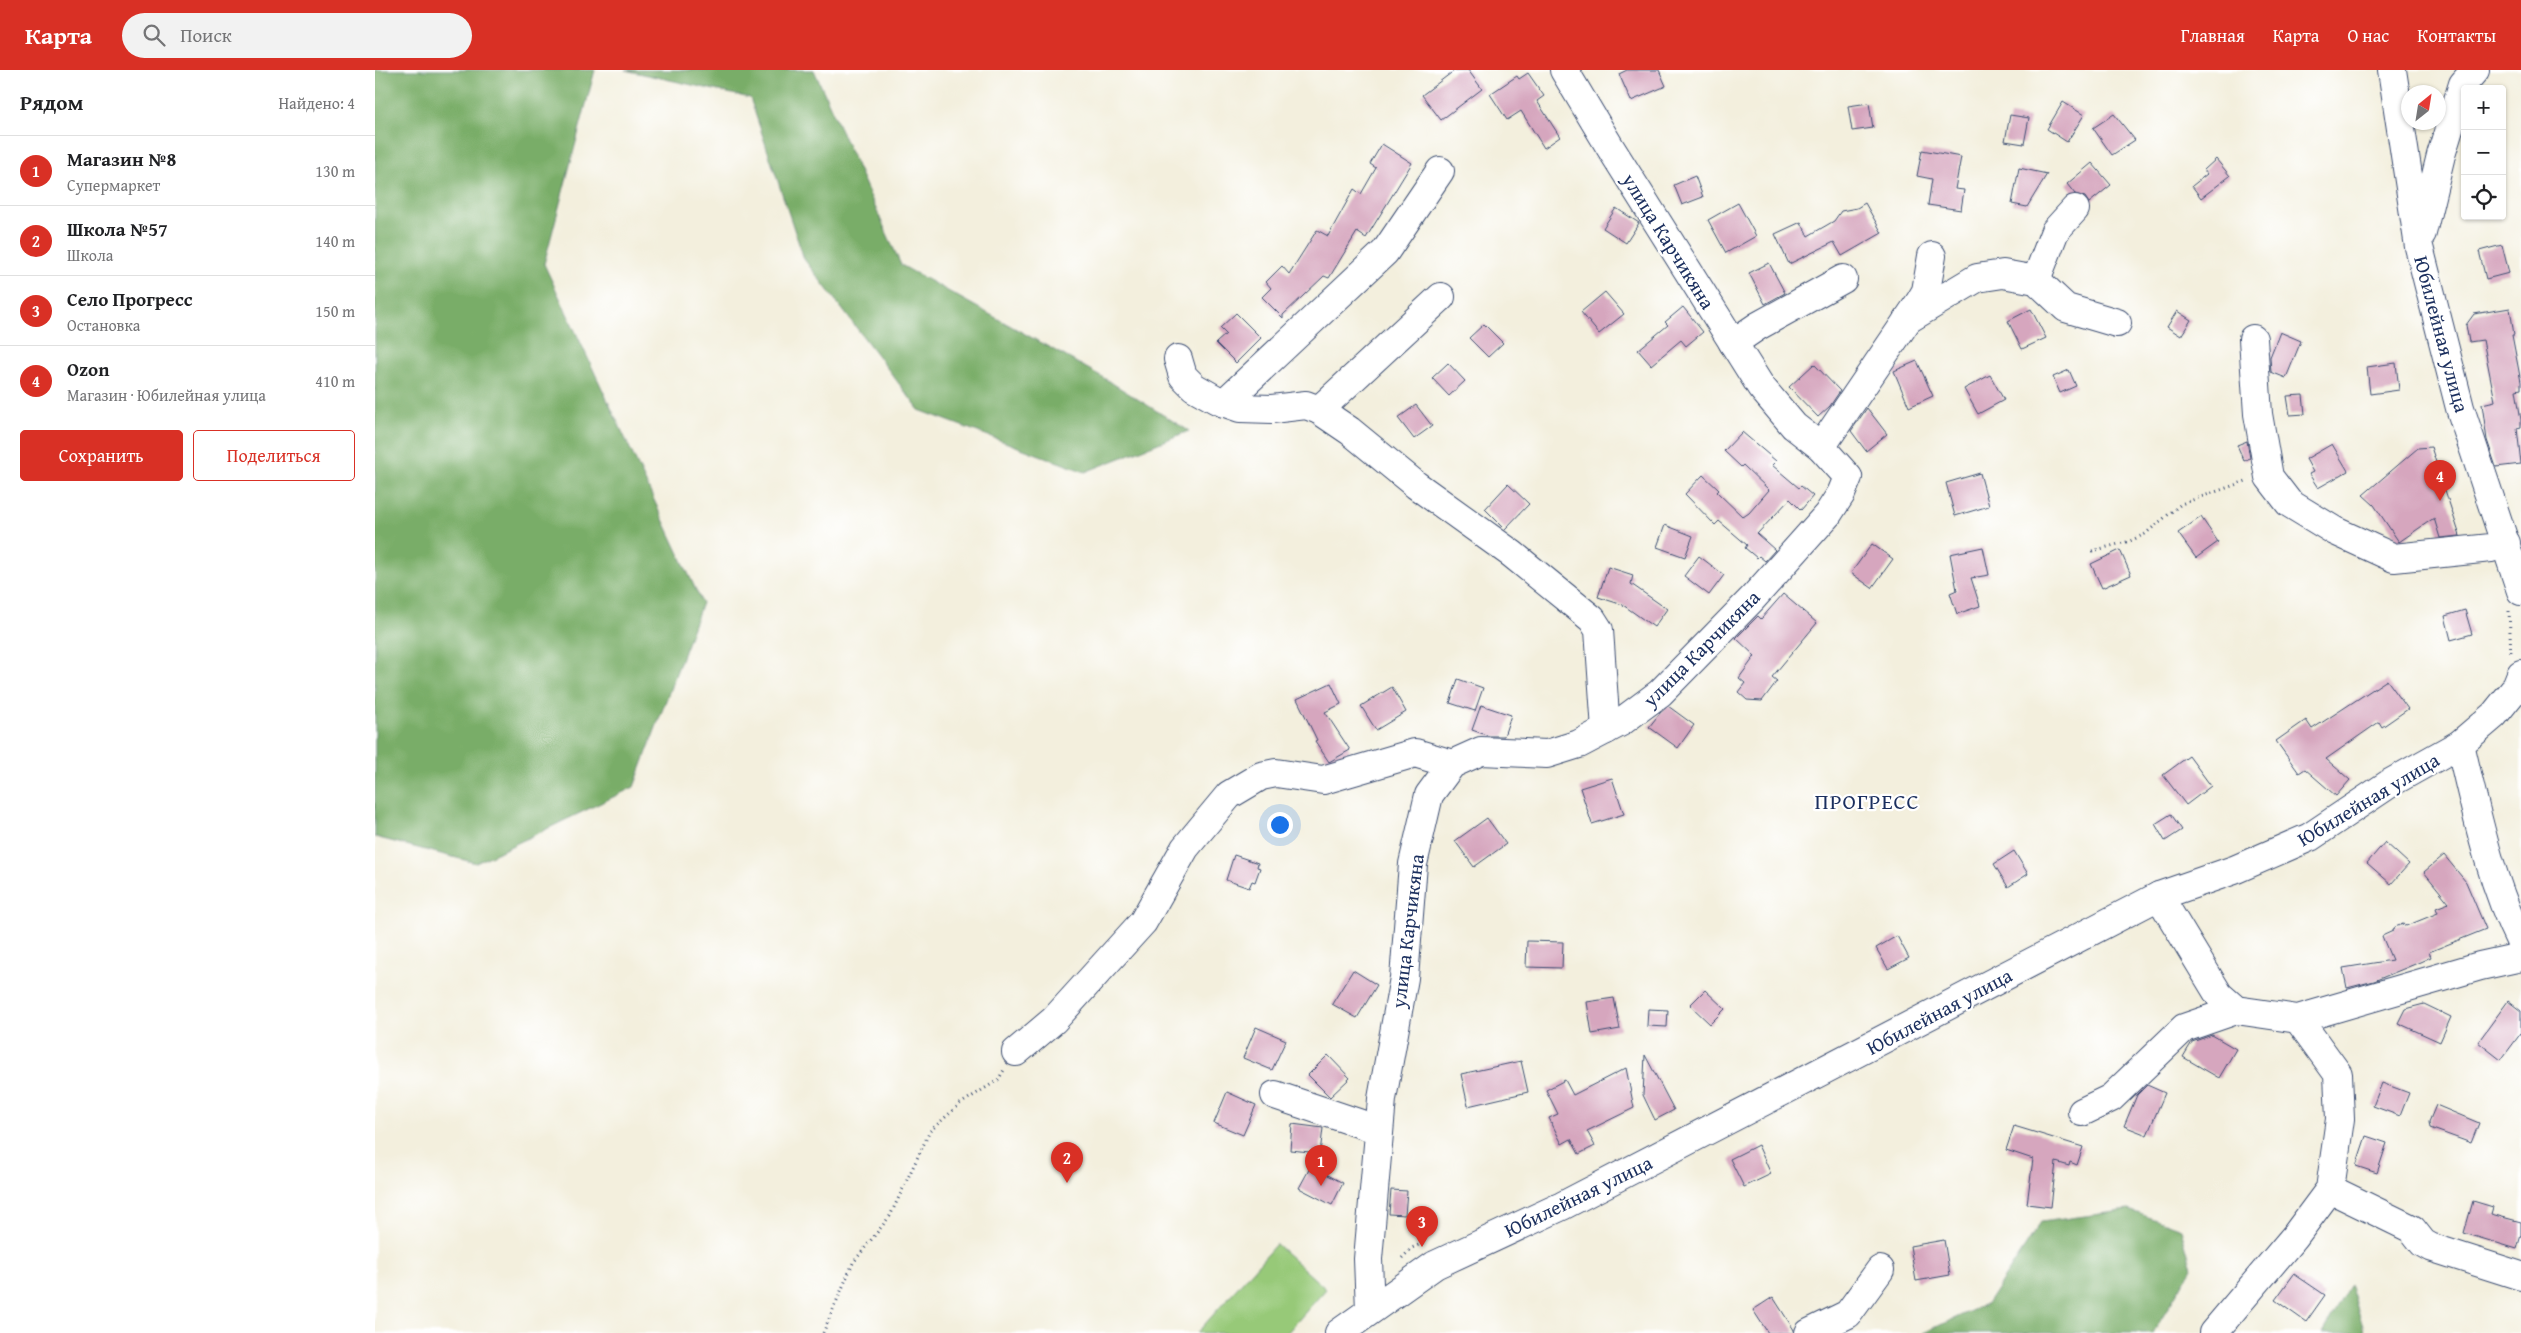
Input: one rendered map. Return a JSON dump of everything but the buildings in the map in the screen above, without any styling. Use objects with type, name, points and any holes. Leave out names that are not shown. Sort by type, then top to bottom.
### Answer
[{"type":"street","name":"улица Карчикяна","points":[[1370,1310],[1368,1259],[1379,1130],[1404,978],[1413,864],[1429,795],[1452,764],[1481,751],[1547,754],[1579,744],[1621,722],[1660,694],[1752,599],[1828,514],[1841,494],[1848,477],[1821,447],[1794,426],[1761,386],[1610,147],[1564,70]]},
{"type":"street","name":"Юбилейная улица","points":[[2392,70],[2419,247],[2460,408],[2519,576]]},
{"type":"street","points":[[2419,247],[2441,155],[2457,102],[2463,84],[2475,70]]},
{"type":"street","points":[[1224,403],[1385,252],[1440,171]]},
{"type":"street","points":[[2036,280],[2055,231],[2075,209]]},
{"type":"street","points":[[1821,447],[1926,291],[1932,256]]},
{"type":"street","points":[[1907,320],[1977,278],[2003,274],[2036,280],[2066,308],[2117,323]]},
{"type":"street","points":[[1733,343],[1758,326],[1843,279]]},
{"type":"street","points":[[1319,410],[1441,297]]},
{"type":"street","points":[[2253,339],[2258,414],[2269,477],[2289,504],[2335,532],[2394,558],[2491,548],[2506,543]]},
{"type":"street","points":[[1179,359],[1183,376],[1194,387],[1224,403],[1240,408],[1272,410],[1306,405],[1319,410],[1349,431],[1416,485],[1512,554],[1592,619],[1599,630],[1606,730]]},
{"type":"street","name":"Юбилейная улица","points":[[1341,1332],[1435,1265],[1562,1206],[2159,896],[2234,870],[2310,837],[2393,782],[2460,744],[2494,715],[2515,689],[2521,674]]},
{"type":"street","points":[[2460,744],[2484,842],[2509,919],[2521,943]]},
{"type":"street","points":[[1015,1052],[1054,1020],[1143,922],[1185,848],[1229,795],[1261,776],[1276,773],[1323,780],[1415,753],[1452,764]]},
{"type":"street","points":[[2159,896],[2219,995],[2235,1010]]},
{"type":"street","points":[[2082,1112],[2111,1098],[2184,1028],[2235,1010],[2298,1019],[2480,966],[2521,956]]},
{"type":"street","points":[[2213,1333],[2295,1236],[2330,1189],[2340,1119],[2337,1074],[2298,1019]]},
{"type":"street","points":[[1275,1095],[1379,1130]]},
{"type":"street","points":[[2330,1189],[2412,1229],[2423,1243],[2430,1247],[2521,1276]]},
{"type":"street","points":[[1809,1333],[1848,1314],[1880,1270]]},
{"type":"path","points":[[2092,552],[2130,541],[2145,534],[2181,504],[2244,481],[2269,477]]},
{"type":"path","points":[[823,1333],[853,1263],[890,1216],[930,1132],[960,1104],[998,1080],[1015,1052]]},
{"type":"green space","points":[[375,70],[595,70],[544,264],[702,603],[634,787],[476,863],[375,837]]},
{"type":"green space","points":[[625,70],[814,70],[901,265],[1099,375],[1189,431],[1085,472],[919,410],[804,259],[750,98]]},
{"type":"green space","points":[[2129,1210],[2181,1229],[2192,1268],[2153,1333],[1923,1333],[1988,1303],[2041,1222]]},
{"type":"green space","points":[[1276,1244],[1326,1289],[1287,1333],[1197,1333]]},
{"type":"green space","points":[[2350,1284],[2365,1333],[2322,1333]]},
{"type":"place","name":"Ozon","points":[[2440,501]]},
{"type":"place","name":"Школа №57","points":[[1067,1183]]},
{"type":"place","name":"Магазин №8","points":[[1321,1186]]},
{"type":"place","name":"Село Прогресс","points":[[1422,1247]]},
{"type":"district","name":"ПРОГРЕСС","points":[[1867,801]]}]
